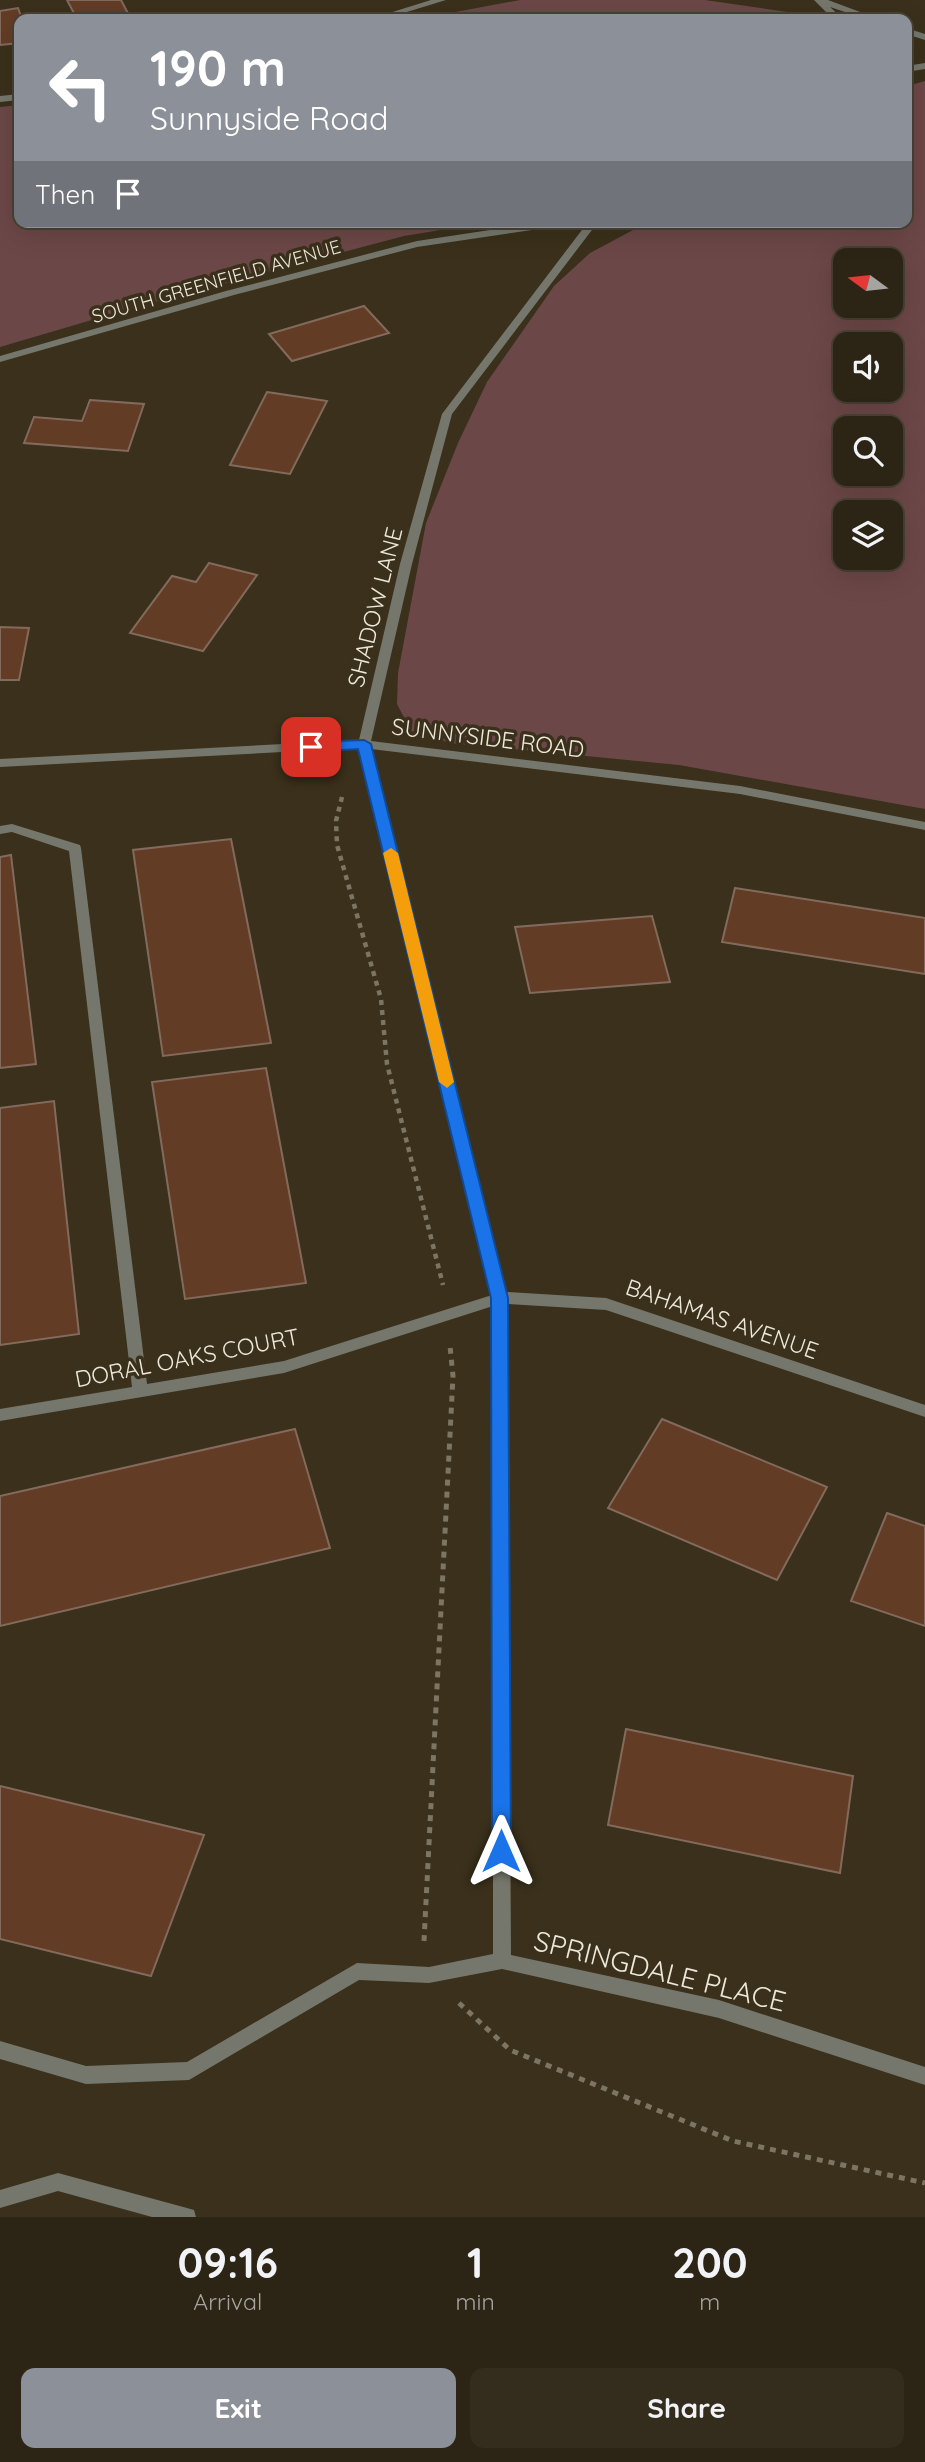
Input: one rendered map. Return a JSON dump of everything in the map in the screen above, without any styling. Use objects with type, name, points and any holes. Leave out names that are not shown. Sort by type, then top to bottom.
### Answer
[{"type":"street","points":[[392,14],[441,0]]},
{"type":"street","points":[[817,0],[832,14]]},
{"type":"street","points":[[817,0],[859,14]]},
{"type":"street","name":"SOUTH GREENFIELD AVENUE","points":[[0,359],[230,293],[417,244],[525,228]]},
{"type":"street","name":"SHADOW LANE","points":[[502,1961],[500,1298],[364,744],[406,564],[447,414],[588,228]]},
{"type":"street","name":"SUNNYSIDE ROAD","points":[[0,763],[364,744],[740,790],[925,826]]},
{"type":"street","points":[[0,830],[12,828],[75,848],[140,1391]]},
{"type":"street","name":"DORAL OAKS COURT","points":[[0,1415],[284,1367],[500,1298]]},
{"type":"street","name":"BAHAMAS AVENUE","points":[[500,1298],[606,1304],[925,1411]]},
{"type":"street","points":[[0,2050],[86,2075],[189,2071],[357,1970],[429,1975],[502,1961]]},
{"type":"street","name":"SPRINGDALE PLACE","points":[[502,1961],[719,2009],[925,2076]]},
{"type":"street","points":[[0,2199],[58,2182],[187,2217]]},
{"type":"path","points":[[364,744],[342,798],[336,821],[337,845],[381,999],[387,1065],[442,1270],[453,1376],[424,1950],[429,1975],[510,2050],[733,2140],[925,2183]]},
{"type":"shaded area","points":[[520,0],[705,0],[801,14],[445,14]]},
{"type":"shaded area","points":[[925,81],[925,809],[679,765],[450,743],[411,731],[397,704],[398,673],[426,523],[458,443],[487,382],[554,286],[590,253],[637,228],[912,228],[912,85]]},
{"type":"shaded area","points":[[14,106],[14,228],[453,228],[404,236],[136,307],[0,347],[0,107]]},
{"type":"building","points":[[67,0],[121,0],[128,14],[74,14]]},
{"type":"building","points":[[18,8],[20,14],[14,14],[14,44],[0,45],[0,11]]},
{"type":"building","points":[[364,306],[389,333],[292,361],[269,334]]},
{"type":"building","points":[[267,392],[327,401],[290,474],[230,465]]},
{"type":"building","points":[[90,400],[144,404],[128,451],[24,443],[34,417],[82,421]]},
{"type":"building","points":[[209,563],[257,575],[203,651],[130,633],[172,576],[196,582]]},
{"type":"building","points":[[0,627],[29,628],[19,680],[0,680]]},
{"type":"building","points":[[231,839],[271,1043],[163,1056],[133,850]]},
{"type":"building","points":[[11,855],[36,1064],[0,1068],[0,857]]},
{"type":"building","points":[[735,888],[925,918],[925,974],[722,942]]},
{"type":"building","points":[[652,916],[670,982],[530,993],[515,927]]},
{"type":"building","points":[[266,1068],[306,1283],[185,1299],[152,1082]]},
{"type":"building","points":[[54,1101],[79,1334],[0,1345],[0,1108]]},
{"type":"building","points":[[662,1419],[827,1487],[777,1580],[608,1508]]},
{"type":"building","points":[[295,1429],[330,1548],[0,1626],[0,1496]]},
{"type":"building","points":[[887,1513],[925,1526],[925,1626],[851,1601]]},
{"type":"building","points":[[626,1729],[853,1776],[840,1873],[608,1825]]},
{"type":"building","points":[[0,1786],[204,1835],[151,1976],[0,1939]]},
{"type":"slow traffic","points":[[391,853],[447,1082]]},
{"type":"route","points":[[311,747],[364,744],[500,1298],[501,1851]]}]
